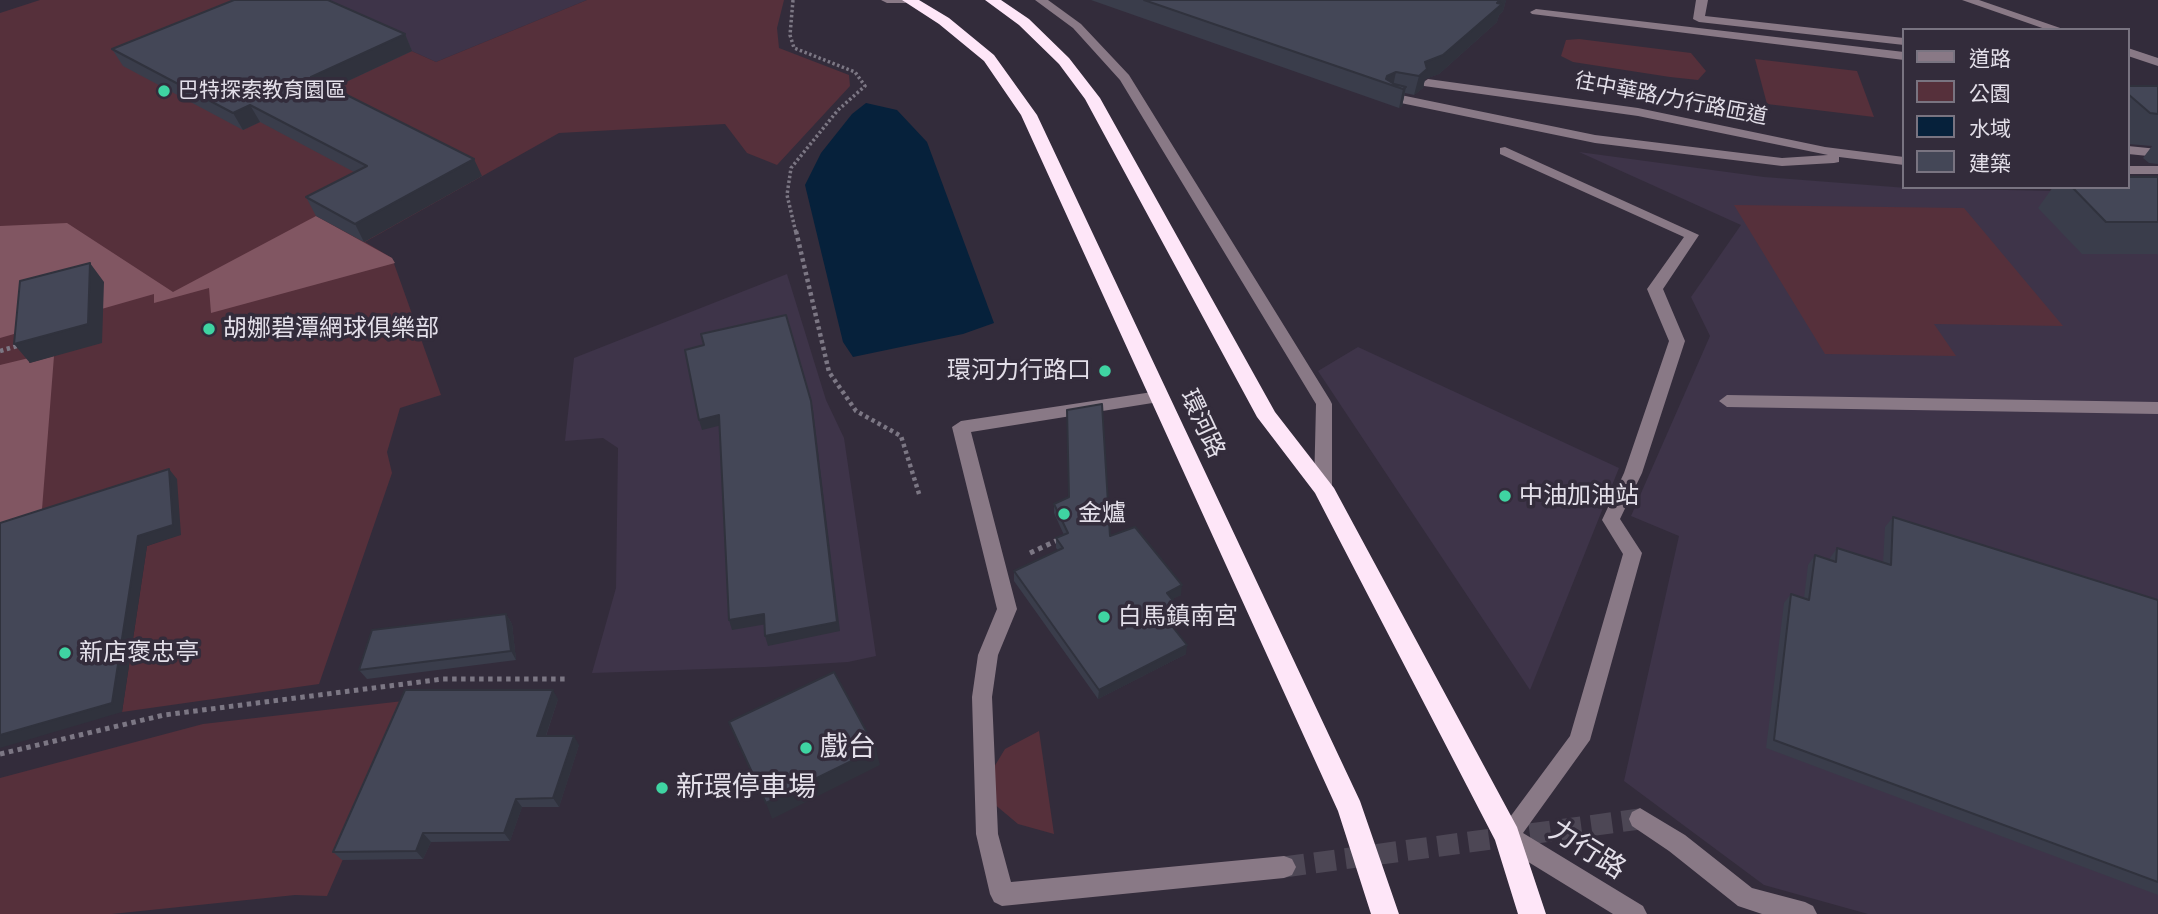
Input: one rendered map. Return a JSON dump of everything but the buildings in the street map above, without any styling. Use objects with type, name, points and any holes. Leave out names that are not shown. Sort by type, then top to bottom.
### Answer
[{"type":"highway","name":"環河路","points":[[907,0],[944,22],[989,58],[1029,115],[1351,810],[1385,914]]},
{"type":"highway","points":[[992,0],[1024,22],[1064,61],[1092,98],[1267,417],[1323,488],[1507,836],[1532,914]]},
{"type":"street","points":[[887,0],[907,0]]},
{"type":"street","points":[[1041,0],[1077,26],[1125,78],[1324,404],[1323,488]]},
{"type":"street","points":[[1702,0],[1699,19],[1902,42]]},
{"type":"street","points":[[1968,0],[2054,28]]},
{"type":"street","points":[[1536,12],[1902,56]]},
{"type":"street","points":[[2130,53],[2158,62]]},
{"type":"street","name":"往中華路/力行路匝道","points":[[1428,83],[1637,112],[1855,156],[1902,161]]},
{"type":"street","points":[[1391,97],[1608,141],[1782,162],[1855,156]]},
{"type":"street","points":[[2130,150],[2158,153]]},
{"type":"street","points":[[1505,151],[1692,235],[1655,289],[1677,341],[1633,473],[1611,520],[1633,554],[1579,740],[1507,836]]},
{"type":"street","points":[[2130,170],[2158,170]]},
{"type":"street","points":[[1159,397],[961,427],[1007,609],[988,655],[982,697],[987,834],[1002,894],[1284,867]]},
{"type":"street","points":[[1727,401],[2158,408]]},
{"type":"street","points":[[1640,819],[1677,843],[1715,876],[1746,898],[1805,914]]},
{"type":"street","name":"力行路","points":[[1507,836],[1635,914]]},
{"type":"path","points":[[793,0],[789,35],[794,48],[855,72],[864,86],[838,110],[791,168],[787,180],[787,195],[829,372],[856,411],[901,436],[920,497]]},
{"type":"path","points":[[0,351],[31,342]]},
{"type":"path","points":[[997,568],[1066,537]]},
{"type":"path","points":[[0,754],[164,716],[204,710],[443,679],[565,679]]},
{"type":"shaded area","points":[[298,0],[587,0],[436,62]]},
{"type":"shaded area","points":[[1579,152],[1764,177],[1902,189],[2158,193],[2158,914],[1868,914],[1764,885],[1624,781],[1679,536],[1631,516],[1710,336],[1691,297],[1741,225]]},
{"type":"shaded area","points":[[316,216],[392,258],[395,263],[211,313],[209,288],[154,303],[154,294],[0,338],[0,226],[67,223],[173,292]]},
{"type":"shaded area","points":[[787,274],[826,400],[844,438],[876,656],[848,662],[765,667],[592,673],[616,588],[618,448],[603,438],[565,441],[574,358]]},
{"type":"shaded area","name":"中油加油站","points":[[1358,347],[1619,468],[1530,690],[1318,371]]},
{"type":"shaded area","points":[[54,356],[41,522],[0,536],[0,365],[29,358],[29,363]]},
{"type":"green space","points":[[40,0],[298,0],[436,62],[587,0],[784,0],[777,28],[779,48],[849,75],[850,86],[777,165],[747,153],[725,124],[559,133],[365,242],[392,258],[441,395],[400,408],[387,452],[392,473],[319,684],[122,712],[147,546],[181,534],[0,536],[0,13]]},
{"type":"green space","points":[[1579,39],[1691,53],[1706,71],[1698,80],[1573,62],[1561,56],[1566,40]]},
{"type":"green space","points":[[1755,59],[1857,71],[1874,117],[1767,104]]},
{"type":"green space","points":[[1734,205],[1964,208],[2063,326],[1934,324],[1956,356],[1825,354]]},
{"type":"green space","points":[[412,700],[327,896],[295,895],[112,914],[0,914],[0,778],[203,724]]},
{"type":"green space","points":[[1039,731],[1054,834],[1018,824],[993,803],[991,772],[1005,749]]},
{"type":"water","points":[[866,103],[897,110],[927,142],[994,323],[963,334],[853,357],[843,342],[805,185],[821,153],[852,114]]},
{"type":"tunnel","points":[[1284,867],[1640,819]]},
{"type":"place","name":"巴特探索教育園區","points":[[164,91]]},
{"type":"place","name":"胡娜碧潭網球俱樂部","points":[[209,329]]},
{"type":"place","name":"環河力行路口","points":[[1105,371]]},
{"type":"place","name":"中油加油站","points":[[1505,496]]},
{"type":"place","name":"金爐","points":[[1064,514]]},
{"type":"place","name":"白馬鎮南宮","points":[[1104,617]]},
{"type":"place","name":"新店褒忠亭","points":[[65,653]]},
{"type":"place","name":"戲台","points":[[806,748]]},
{"type":"place","name":"新環停車場","points":[[662,788]]}]
